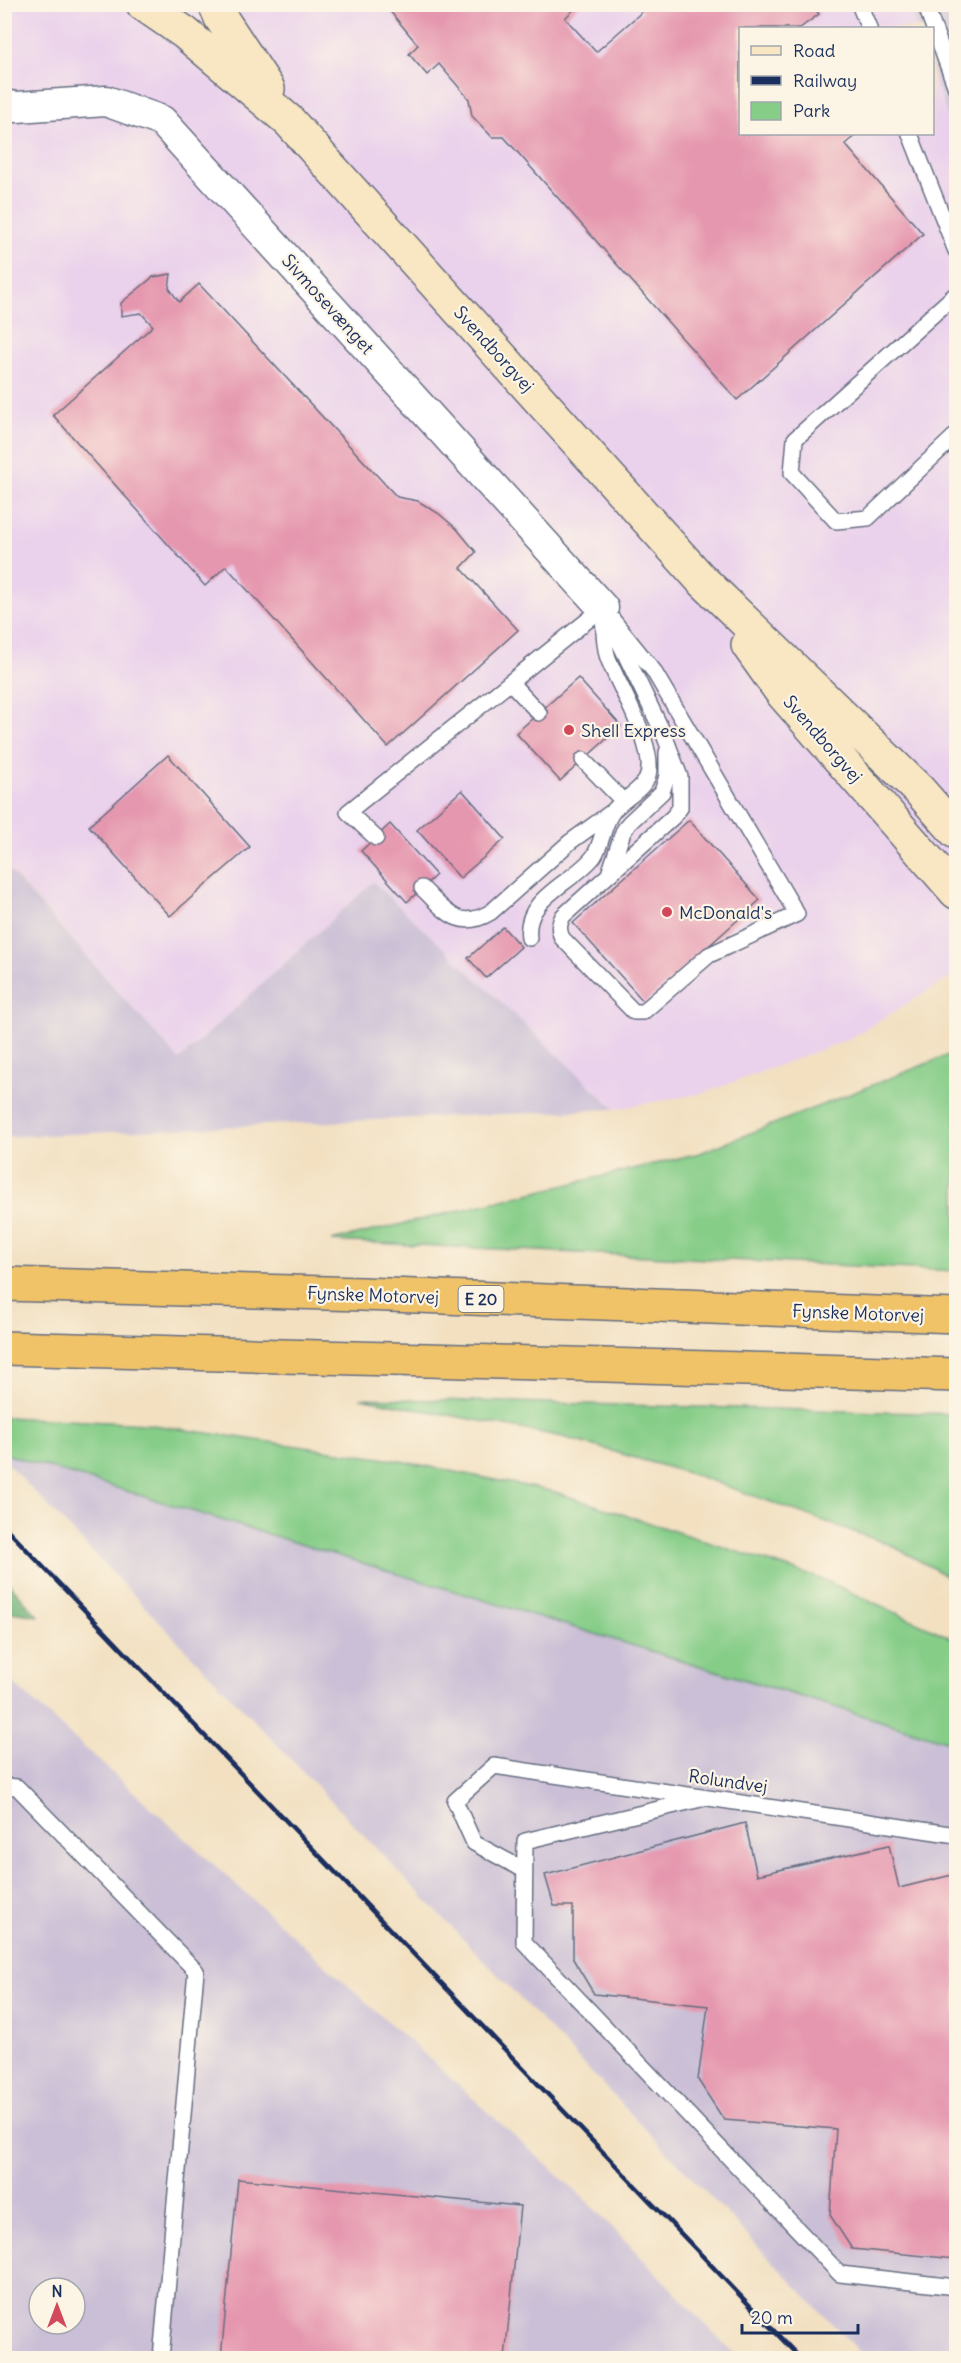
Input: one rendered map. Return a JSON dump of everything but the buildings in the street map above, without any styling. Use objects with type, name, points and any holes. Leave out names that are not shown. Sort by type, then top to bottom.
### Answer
[{"type":"highway","name":"Fynske Motorvej","points":[[4,1284],[362,1294],[957,1316]]},
{"type":"highway","points":[[4,1348],[957,1376]]},
{"type":"main road","name":"Svendborgvej","points":[[142,4],[185,33],[289,121],[700,578],[909,781],[957,831]]},
{"type":"main road","name":"Svendborgvej","points":[[215,4],[221,18],[289,121]]},
{"type":"main road","name":"Svendborgvej","points":[[700,578],[782,693],[957,892]]},
{"type":"street","name":"Sivmosevænget","points":[[4,105],[17,107],[106,101],[162,121],[603,608]]},
{"type":"lane","points":[[859,4],[868,27]]},
{"type":"lane","points":[[926,4],[957,88]]},
{"type":"lane","points":[[910,135],[957,251]]},
{"type":"lane","points":[[957,294],[795,439],[792,473],[836,521],[868,518],[957,435]]},
{"type":"lane","points":[[376,838],[348,812],[603,608]]},
{"type":"lane","points":[[603,608],[653,670],[797,914],[709,955],[643,1012],[634,1011],[562,938],[559,932],[559,923],[563,916],[604,881],[680,808],[680,777],[665,737],[603,608]]},
{"type":"lane","points":[[422,888],[451,916],[465,921],[478,920],[491,912],[570,842],[618,806],[647,779],[650,761],[643,738],[608,657],[603,608]]},
{"type":"lane","points":[[510,682],[538,713]]},
{"type":"lane","points":[[604,881],[613,866],[623,831],[629,822],[662,792],[667,768],[665,737]]},
{"type":"lane","points":[[583,760],[618,806]]},
{"type":"lane","points":[[529,938],[528,927],[540,902],[595,854],[618,806]]},
{"type":"lane","name":"Rolundvej","points":[[524,1870],[474,1843],[455,1801],[494,1766],[957,1835]]},
{"type":"lane","points":[[4,1786],[17,1787],[196,1971],[160,2358]]},
{"type":"lane","points":[[705,1798],[525,1841],[524,1942],[840,2274],[957,2287]]},
{"type":"shaded area","points":[[4,5],[909,5],[917,27],[739,27],[739,135],[934,135],[934,75],[956,141],[956,974],[847,1040],[704,1093],[615,1109],[373,882],[179,1060],[5,864]]},
{"type":"shaded area","points":[[909,5],[956,5],[956,141],[934,75],[934,27],[917,27]]},
{"type":"shaded area","points":[[4,864],[179,1060],[373,882],[615,1109],[5,1137]]},
{"type":"shaded area","points":[[5,1454],[956,1744],[956,2358],[865,2358],[5,1461]]},
{"type":"shaded area","points":[[4,1675],[590,2204],[738,2358],[5,2358]]},
{"type":"green space","points":[[956,1052],[956,1271],[331,1241],[700,1153]]},
{"type":"green space","points":[[360,1398],[956,1414],[956,1581],[891,1545],[698,1476],[563,1437]]},
{"type":"green space","points":[[5,1417],[146,1424],[401,1461],[555,1492],[824,1580],[956,1640],[956,1744],[5,1454]]},
{"type":"green space","points":[[5,1579],[38,1616],[5,1611]]},
{"type":"railway","points":[[4,1526],[800,2358]]},
{"type":"place","name":"Shell Express","points":[[569,730]]},
{"type":"place","name":"McDonald's","points":[[667,912]]}]
